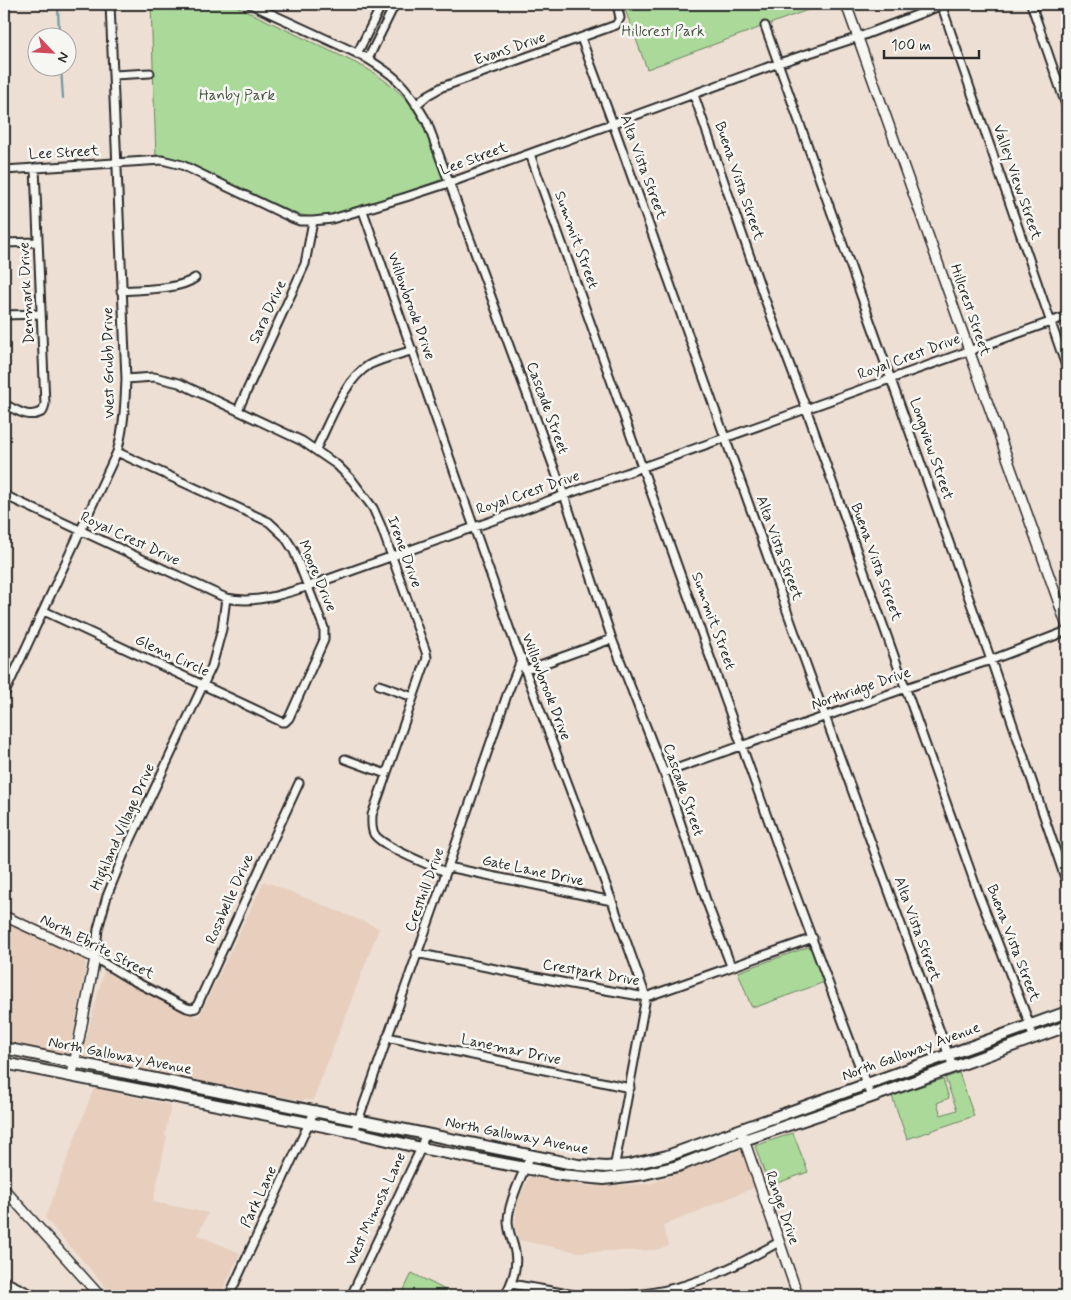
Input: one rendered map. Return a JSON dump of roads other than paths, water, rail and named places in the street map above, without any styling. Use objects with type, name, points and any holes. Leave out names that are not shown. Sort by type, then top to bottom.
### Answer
[{"type":"main road","name":"North Galloway Avenue","points":[[4,1048],[578,1165],[614,1166],[667,1156],[740,1128],[1067,1012]]},
{"type":"main road","name":"North Galloway Avenue","points":[[4,1063],[107,1082],[525,1168],[579,1177],[612,1178],[644,1174],[678,1166],[744,1140],[871,1097],[1067,1026]]},
{"type":"main road","points":[[4,1052],[17,1055],[28,1053]]},
{"type":"main road","points":[[107,1082],[114,1075],[127,1073]]},
{"type":"main road","points":[[273,1116],[277,1103]]},
{"type":"main road","points":[[4,1283],[31,1296]]},
{"type":"street","name":"West Grubb Drive","points":[[4,695],[117,452],[122,435],[126,378],[110,4]]},
{"type":"street","name":"Cascade Street","points":[[250,4],[368,59],[397,80],[416,105],[433,135],[564,495],[612,639],[664,773],[706,900],[731,966]]},
{"type":"street","points":[[357,54],[382,4]]},
{"type":"street","points":[[368,59],[395,4]]},
{"type":"street","name":"Evans Drive","points":[[416,105],[442,87],[616,24],[620,18],[617,4]]},
{"type":"street","name":"Hillcrest Street","points":[[846,4],[859,36],[1067,626]]},
{"type":"street","name":"Lee Street","points":[[4,170],[154,160],[182,165],[300,221],[332,219],[449,183],[779,63],[859,36],[942,4]]},
{"type":"street","name":"Valley View Street","points":[[942,4],[1067,369]]},
{"type":"street","points":[[1031,4],[1067,108]]},
{"type":"street","name":"Longview Street","points":[[765,26],[892,378],[1067,884]]},
{"type":"street","name":"Alta Vista Street","points":[[581,38],[953,1067]]},
{"type":"street","points":[[114,75],[150,73]]},
{"type":"street","name":"Buena Vista Street","points":[[694,95],[764,297],[806,408],[979,895],[1030,1025],[1033,1039]]},
{"type":"street","name":"Summit Street","points":[[530,154],[779,850],[871,1097]]},
{"type":"street","name":"Denmark Drive","points":[[4,404],[29,416],[43,411],[45,404],[35,168]]},
{"type":"street","name":"Willowbrook Drive","points":[[363,211],[510,630],[522,658],[646,997],[612,1178]]},
{"type":"street","name":"Sara Drive","points":[[238,410],[306,264],[313,221]]},
{"type":"street","points":[[4,243],[38,242]]},
{"type":"street","points":[[122,291],[178,285],[195,278]]},
{"type":"street","points":[[4,315],[42,314]]},
{"type":"street","name":"Royal Crest Drive","points":[[4,495],[226,598],[240,601],[269,598],[309,586],[1067,316]]},
{"type":"street","points":[[316,449],[348,385],[356,375],[370,364],[412,350]]},
{"type":"street","name":"Irene Drive","points":[[126,378],[154,378],[179,384],[302,441],[316,449],[352,480],[373,508],[392,556],[427,658],[372,815],[372,826],[374,833],[380,840],[415,859]]},
{"type":"street","name":"Moore Drive","points":[[117,452],[269,522],[285,537],[294,550],[324,628],[324,640],[290,718]]},
{"type":"street","name":"Highland Village Drive","points":[[72,1075],[95,958],[98,929],[107,896],[124,854],[212,666],[222,630],[226,598]]},
{"type":"street","name":"Glenn Circle","points":[[44,612],[282,722],[290,718]]},
{"type":"street","name":"Northridge Drive","points":[[664,773],[991,660],[1067,631]]},
{"type":"street","points":[[526,670],[612,639]]},
{"type":"street","name":"Cresthill Drive","points":[[354,1132],[508,692],[522,658]]},
{"type":"street","points":[[379,685],[413,697]]},
{"type":"street","points":[[345,759],[386,774]]},
{"type":"street","name":"Rosabelle Drive","points":[[177,1003],[192,1009],[196,1008],[299,783]]},
{"type":"street","name":"Gate Lane Drive","points":[[415,859],[447,870],[612,901]]},
{"type":"street","name":"North Ebrite Street","points":[[4,916],[95,958],[128,978],[177,1003]]},
{"type":"street","name":"Crestpark Drive","points":[[416,954],[646,997],[813,938]]},
{"type":"street","name":"Lanemar Drive","points":[[387,1038],[630,1088]]},
{"type":"street","name":"Park Lane","points":[[229,1296],[315,1110]]},
{"type":"street","name":"Range Drive","points":[[740,1128],[798,1296]]},
{"type":"street","name":"West Mimosa Lane","points":[[351,1296],[421,1148],[425,1133]]},
{"type":"street","points":[[506,1296],[516,1269],[515,1253],[509,1232],[510,1206],[531,1155]]},
{"type":"street","points":[[4,1190],[100,1296]]},
{"type":"street","points":[[625,1296],[676,1293],[739,1265],[779,1242]]},
{"type":"street","points":[[511,1284],[580,1296]]},
{"type":"waterway","points":[[58,4],[59,28]]},
{"type":"waterway","points":[[62,78],[63,98]]},
{"type":"park label","name":"Hillcrest Park","points":[[663,32]]},
{"type":"park label","name":"Hanby Park","points":[[237,96]]}]
